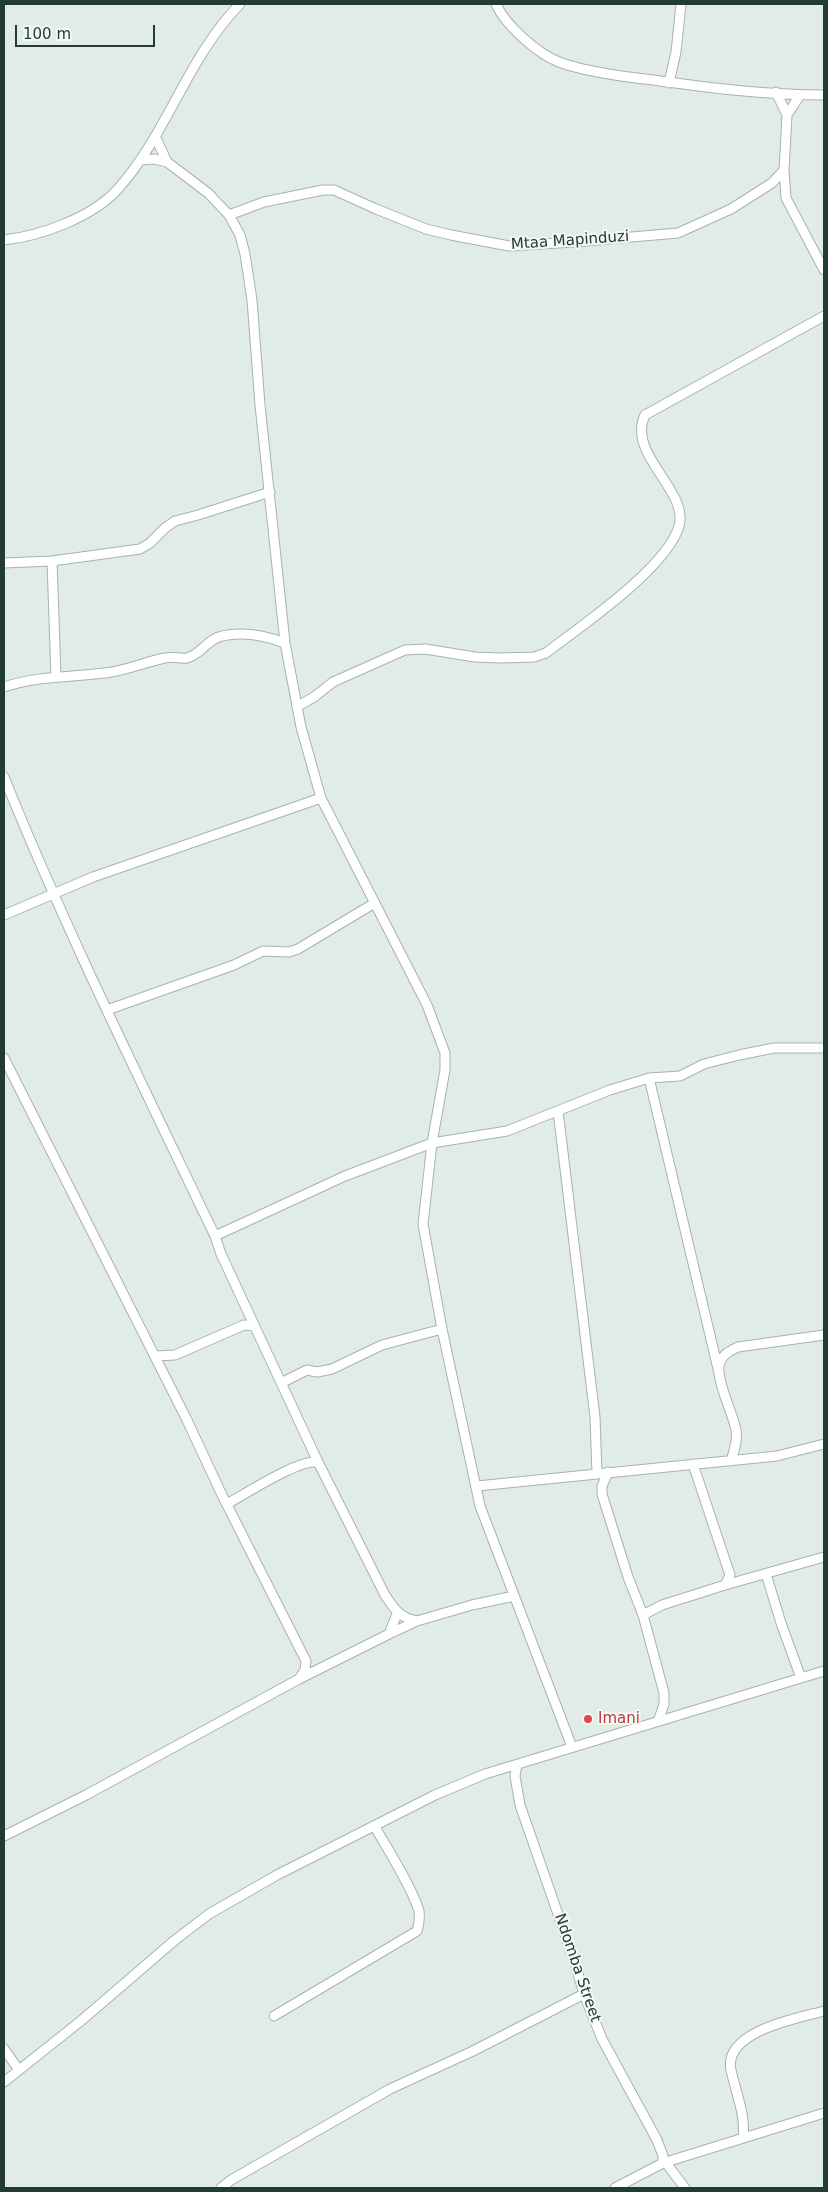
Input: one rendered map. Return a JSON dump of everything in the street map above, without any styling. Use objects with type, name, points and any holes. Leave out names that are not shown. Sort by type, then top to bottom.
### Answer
[{"type":"street","points":[[4,240],[57,227],[87,212],[115,192],[140,160],[204,49],[228,16],[240,4]]},
{"type":"street","points":[[496,4],[513,29],[555,60],[624,77],[711,89],[800,95],[824,94]]},
{"type":"street","points":[[669,83],[676,52],[681,4]]},
{"type":"street","points":[[776,92],[787,115],[784,170],[786,198],[824,270]]},
{"type":"street","points":[[787,115],[800,95]]},
{"type":"street","points":[[154,136],[167,162]]},
{"type":"street","points":[[140,160],[154,159],[167,162],[208,193],[229,215],[240,235],[252,300],[260,405],[285,643],[301,727],[321,798],[427,1005],[445,1053],[445,1070],[432,1143],[423,1224],[442,1329],[480,1506],[537,1651],[572,1747]]},
{"type":"street","name":"Mtaa Mapinduzi","points":[[229,215],[264,202],[323,190],[334,190],[376,210],[451,235],[509,246],[574,242],[678,233],[731,210],[772,183],[784,170]]},
{"type":"street","points":[[298,706],[314,697],[333,682],[405,650],[425,649],[475,657],[500,658],[534,657],[546,653],[648,571],[670,542],[678,527],[680,518],[677,505],[643,443],[640,431],[645,415],[824,316]]},
{"type":"street","points":[[4,563],[52,560],[140,549],[150,543],[175,521],[198,516],[270,492]]},
{"type":"street","points":[[52,560],[56,677]]},
{"type":"street","points":[[4,687],[27,679],[108,673],[167,657],[186,658],[194,656],[211,639],[222,636],[266,635],[285,643]]},
{"type":"street","points":[[4,778],[107,1010],[215,1236],[221,1254],[318,1462],[384,1595],[397,1614],[408,1620],[417,1621]]},
{"type":"street","points":[[4,915],[93,877],[321,798]]},
{"type":"street","points":[[107,1010],[234,964],[262,950],[290,952],[298,949],[374,904]]},
{"type":"street","points":[[215,1236],[344,1176],[432,1143],[507,1131],[610,1090],[649,1078],[680,1076],[704,1064],[774,1048],[824,1048]]},
{"type":"street","points":[[4,1058],[155,1356],[306,1661],[305,1670],[299,1680]]},
{"type":"street","points":[[649,1078],[719,1372],[736,1431],[736,1444],[731,1461]]},
{"type":"street","points":[[558,1111],[595,1417],[596,1473]]},
{"type":"street","points":[[155,1356],[175,1355],[244,1325],[255,1326]]},
{"type":"street","points":[[281,1383],[307,1370],[317,1372],[332,1369],[382,1345],[442,1329]]},
{"type":"street","points":[[719,1372],[720,1362],[726,1353],[738,1347],[824,1335]]},
{"type":"street","points":[[477,1486],[777,1456],[824,1444]]},
{"type":"street","points":[[227,1504],[286,1471],[312,1461],[318,1462]]},
{"type":"street","points":[[693,1464],[728,1567],[730,1575],[725,1585]]},
{"type":"street","points":[[608,1472],[602,1486],[602,1494],[628,1577],[643,1615],[664,1693],[664,1704],[659,1720]]},
{"type":"street","points":[[643,1615],[662,1605],[824,1557]]},
{"type":"street","points":[[766,1574],[801,1678]]},
{"type":"street","points":[[4,1836],[86,1795],[321,1668],[388,1634],[417,1621],[472,1604],[514,1596]]},
{"type":"street","points":[[388,1634],[397,1614]]},
{"type":"street","points":[[306,1661],[321,1668]]},
{"type":"street","points":[[4,2082],[82,2020],[174,1940],[209,1914],[277,1875],[435,1795],[485,1774],[824,1671]]},
{"type":"street","name":"Ndomba Street","points":[[517,1765],[515,1776],[520,1805],[584,1994],[602,2039],[657,2140],[665,2163]]},
{"type":"street","points":[[274,2016],[417,1931],[420,1921],[418,1911],[401,1872],[375,1827]]},
{"type":"street","points":[[221,2188],[231,2180],[390,2089],[473,2051],[584,1994]]},
{"type":"street","points":[[743,2138],[744,2126],[730,2067],[734,2054],[744,2040],[754,2033],[782,2022],[824,2011]]},
{"type":"street","points":[[4,2049],[19,2070]]},
{"type":"street","points":[[616,2188],[665,2163],[824,2113]]},
{"type":"street","points":[[665,2163],[685,2188]]},
{"type":"place","name":"Imani","points":[[588,1719]]}]
